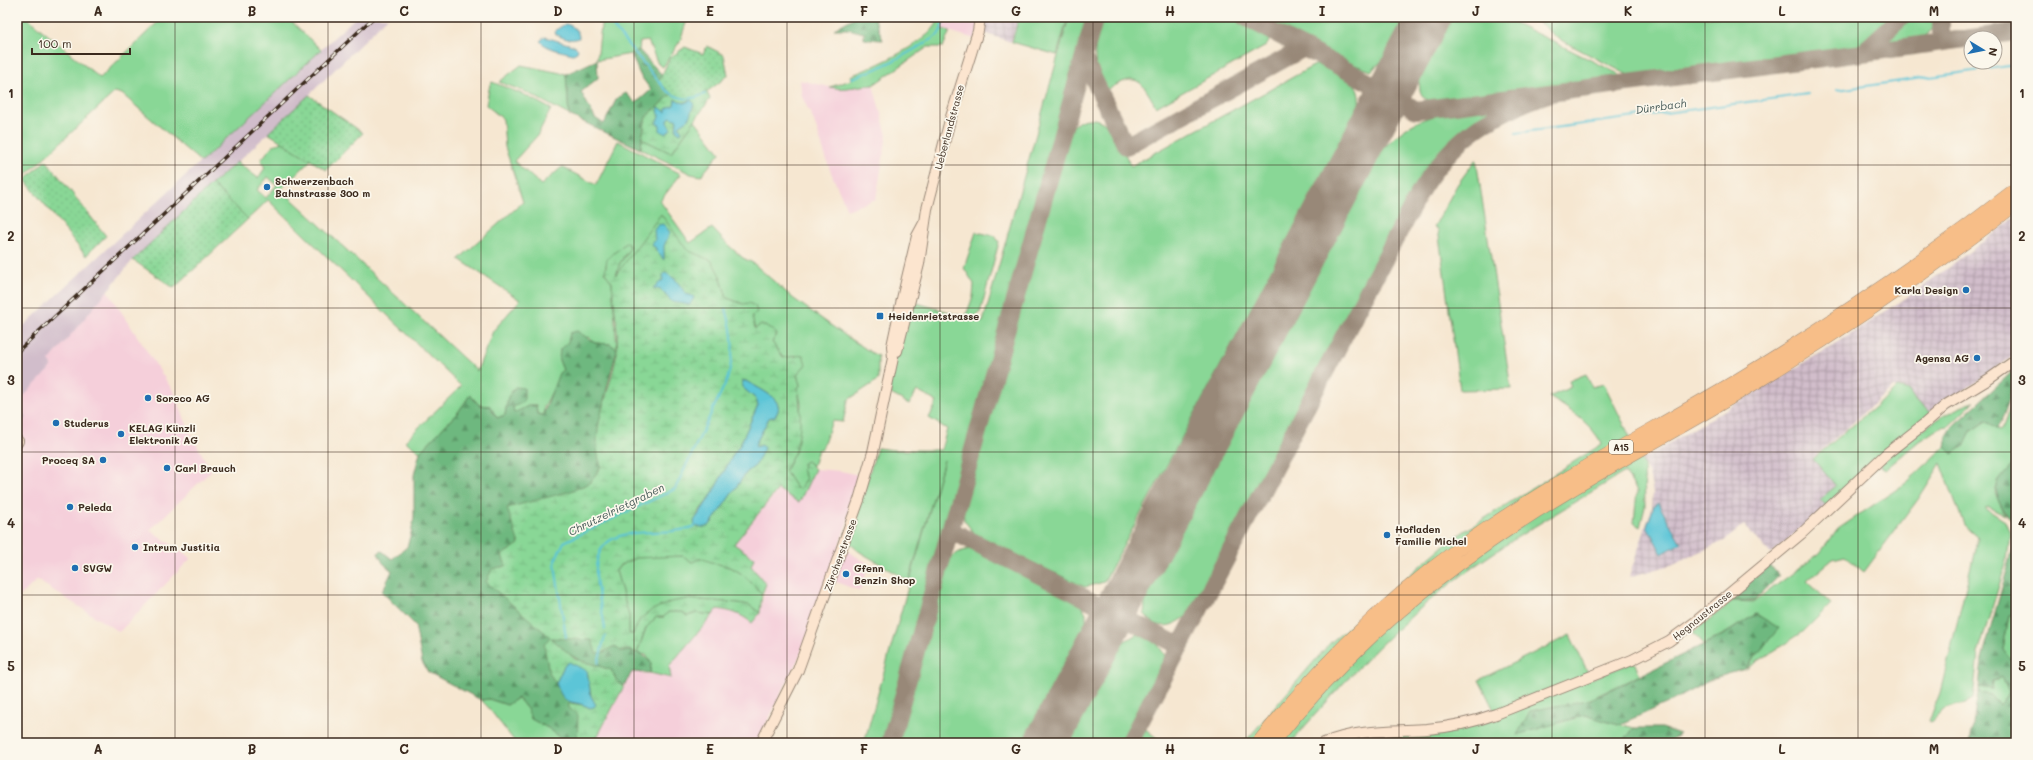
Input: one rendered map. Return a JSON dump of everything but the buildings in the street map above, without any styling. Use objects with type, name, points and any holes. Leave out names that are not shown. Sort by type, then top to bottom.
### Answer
[{"type":"highway","name":"A15","points":[[1258,743],[1300,692],[1358,632],[1408,588],[1460,548],[1555,486],[1732,383],[1816,331],[1915,264],[2016,189]]},
{"type":"highway","name":"A15","points":[[1273,743],[1320,688],[1369,638],[1407,604],[1466,558],[1550,503],[1724,402],[1816,345],[1918,277],[2016,204]]},
{"type":"street","name":"Ueberlandstrasse","points":[[978,32],[980,17]]},
{"type":"street","name":"Ueberlandstrasse","points":[[893,358],[892,346],[917,236],[924,223],[950,120],[978,32],[985,17]]},
{"type":"street","name":"Zürcherstrasse","points":[[761,743],[798,670],[859,500],[873,452],[893,358]]},
{"type":"street","name":"Hegnaustrasse","points":[[1324,743],[1358,733],[1434,728],[1473,722],[1655,649],[1695,622],[1801,534],[1886,454],[1923,426],[1946,405],[1989,379],[2016,360]]},
{"type":"shaded area","points":[[356,17],[388,17],[309,95],[133,260],[49,361],[52,365],[48,371],[21,399],[18,406],[26,417],[20,425],[17,422],[17,332]]},
{"type":"shaded area","points":[[945,17],[982,17],[975,39],[942,29]]},
{"type":"shaded area","points":[[982,17],[1019,17],[1011,42],[978,31]]},
{"type":"shaded area","points":[[800,80],[838,89],[873,85],[887,135],[876,199],[847,210],[830,170],[814,121],[802,97]]},
{"type":"shaded area","points":[[2016,217],[2016,354],[1932,413],[1916,402],[1909,391],[1893,387],[1813,458],[1836,486],[1820,499],[1827,507],[1771,554],[1744,525],[1724,541],[1671,565],[1629,577],[1652,508],[1653,492],[1649,474],[1641,460],[1834,345],[1915,292]]},
{"type":"shaded area","points":[[107,290],[175,394],[189,430],[211,471],[150,530],[191,558],[119,632],[37,580],[17,599],[17,422],[19,425],[20,410],[18,405],[25,394],[52,365],[48,362]]},
{"type":"shaded area","points":[[815,469],[841,471],[863,476],[839,546],[869,564],[860,591],[828,579],[801,653],[757,743],[594,743],[632,672],[665,676],[669,666],[717,609],[731,610],[742,615],[752,623],[760,613],[766,584],[751,566],[754,558],[734,544],[779,489],[799,503]]},
{"type":"green space","points":[[17,17],[26,17],[100,78],[163,17],[287,17],[321,50],[201,162],[122,94],[115,92],[17,183]]},
{"type":"green space","points":[[602,17],[688,17],[680,41],[663,67],[658,64],[648,41],[640,42],[639,50],[631,54],[597,60]]},
{"type":"green space","points":[[855,17],[874,17],[883,40],[864,39],[864,33],[848,29],[834,29]]},
{"type":"green space","points":[[939,17],[945,17],[942,29],[950,31],[943,47],[928,47],[873,85],[846,88],[830,87],[851,80],[850,76],[887,60],[915,44],[927,35],[935,26]]},
{"type":"green space","points":[[1019,17],[1068,17],[1057,55],[1012,42]]},
{"type":"green space","points":[[1069,17],[1090,17],[886,743],[864,743],[944,460],[909,581],[860,552],[848,542],[877,448],[895,450],[941,450],[947,429],[929,418],[937,402],[917,391],[909,404],[891,394],[889,380],[910,301],[983,322]]},
{"type":"green space","points":[[1101,17],[1233,17],[1262,33],[1270,40],[1266,46],[1156,107],[1145,88],[1135,80],[1123,82],[1104,92],[1097,73],[1095,55],[1096,36]]},
{"type":"green space","points":[[1258,17],[1406,17],[1383,60],[1371,71],[1332,56]]},
{"type":"green space","points":[[1451,17],[1503,17],[1619,74],[1618,80],[1437,104],[1428,100],[1422,95],[1420,89],[1420,79]]},
{"type":"green space","points":[[1527,17],[1894,17],[1856,46],[1829,52],[1634,78],[1557,38],[1543,25]]},
{"type":"green space","points":[[1909,17],[1935,17],[1933,26],[1929,33],[1923,37],[1905,42],[1878,45]]},
{"type":"green space","points":[[707,46],[724,55],[728,75],[710,89],[694,98],[677,96],[668,91],[659,81],[670,58],[685,47],[703,54]]},
{"type":"green space","points":[[639,50],[676,90],[646,117],[640,149],[569,115],[566,74],[597,60],[598,78],[581,92],[595,118],[604,124],[617,98],[626,93],[636,103],[651,90],[640,75],[631,54]]},
{"type":"green space","points":[[521,65],[566,74],[569,115],[526,92],[499,82]]},
{"type":"green space","points":[[1315,65],[1341,73],[1352,81],[1359,94],[1359,108],[1104,582],[1085,587],[976,536],[964,520],[963,505],[1066,135],[1070,129],[1075,124],[1088,119],[1096,119],[1103,123],[1110,128],[1115,135],[1131,166]]},
{"type":"green space","points":[[492,82],[525,95],[551,109],[537,136],[514,161],[541,185],[562,167],[596,185],[618,141],[681,174],[660,201],[690,243],[712,228],[743,258],[753,263],[794,299],[853,341],[878,356],[878,380],[848,400],[843,422],[832,421],[822,449],[818,449],[813,466],[807,461],[802,470],[806,478],[800,489],[796,488],[785,471],[795,452],[801,404],[798,388],[800,385],[797,374],[806,364],[795,355],[789,358],[783,358],[772,342],[777,335],[768,327],[764,359],[743,304],[727,298],[720,276],[615,277],[620,263],[627,254],[627,242],[607,259],[605,273],[612,282],[617,349],[610,344],[595,343],[589,337],[568,342],[559,360],[563,370],[544,407],[543,415],[537,414],[536,405],[530,405],[514,414],[508,397],[505,415],[497,418],[490,406],[479,405],[470,395],[459,411],[420,452],[405,441],[461,386],[268,200],[248,219],[212,184],[237,162],[258,178],[265,168],[261,160],[273,145],[283,142],[311,160],[281,189],[477,371],[493,331],[520,300],[459,259],[523,202],[505,147],[503,119],[486,105],[490,84]],"holes":[[[268,177],[277,185],[266,198],[257,190]]]},
{"type":"green space","points":[[676,90],[706,90],[710,99],[671,153],[642,139],[646,117]]},
{"type":"green space","points":[[309,95],[363,133],[326,170],[268,133]]},
{"type":"green space","points":[[1491,107],[1493,112],[1472,126],[1453,142],[1421,181],[1195,608],[1183,619],[1170,625],[1163,626],[1150,620],[1144,613],[1146,595],[1379,154],[1391,140],[1404,130],[1429,117],[1457,111]]},
{"type":"green space","points":[[695,120],[720,153],[701,176],[691,174],[641,149],[642,139],[671,153]]},
{"type":"green space","points":[[1476,159],[1511,389],[1460,390],[1438,229],[1434,227],[1457,185]]},
{"type":"green space","points":[[46,160],[106,236],[86,256],[25,180]]},
{"type":"green space","points":[[212,184],[248,219],[174,288],[133,260]]},
{"type":"green space","points":[[661,214],[687,250],[712,261],[720,276],[727,298],[743,304],[749,303],[755,306],[757,312],[752,316],[755,329],[761,325],[768,327],[777,334],[772,342],[783,358],[803,355],[806,364],[797,375],[800,385],[798,388],[800,404],[799,436],[795,451],[785,471],[796,488],[800,489],[806,478],[802,470],[803,463],[807,461],[815,469],[799,503],[778,489],[734,544],[754,558],[751,566],[766,584],[762,594],[746,577],[738,571],[702,558],[692,562],[683,556],[636,558],[620,565],[616,571],[629,616],[629,634],[633,634],[640,619],[652,610],[671,602],[687,599],[749,605],[760,613],[752,623],[736,613],[717,609],[713,615],[697,613],[687,616],[682,612],[668,612],[664,617],[656,617],[646,628],[637,653],[629,650],[621,651],[614,646],[604,652],[596,653],[592,640],[551,638],[575,659],[611,670],[618,683],[624,686],[594,743],[577,743],[578,715],[569,708],[569,703],[584,705],[590,708],[591,696],[587,671],[564,666],[556,683],[549,673],[544,645],[550,637],[486,582],[492,569],[506,566],[502,555],[519,544],[507,508],[571,491],[590,483],[601,466],[597,437],[599,422],[615,363],[617,349],[617,325],[612,282],[605,273],[607,259],[627,242],[630,248],[620,263],[616,275]],"holes":[[[742,381],[746,381],[770,395],[778,405],[778,410],[775,416],[769,418],[755,445],[756,447],[760,445],[756,465],[746,473],[710,525],[695,526],[698,513],[711,496],[734,453],[740,445],[758,405],[756,399],[742,387]]]},
{"type":"green space","points":[[976,232],[995,236],[999,242],[980,313],[973,317],[966,315],[973,297],[974,284],[964,268]]},
{"type":"green space","points":[[577,331],[595,343],[610,344],[617,349],[602,408],[598,439],[599,454],[602,466],[590,483],[571,491],[520,545],[502,555],[550,637],[592,640],[604,652],[614,646],[621,651],[630,651],[642,655],[651,663],[650,673],[632,672],[624,686],[619,683],[615,684],[611,670],[581,661],[569,654],[584,705],[585,743],[568,743],[548,728],[531,719],[527,709],[518,698],[507,705],[489,699],[481,700],[428,672],[422,662],[415,625],[382,592],[392,571],[383,563],[378,553],[382,551],[392,559],[407,547],[414,517],[414,475],[420,452],[459,411],[470,395],[479,405],[490,406],[497,418],[505,415],[508,397],[515,387],[524,388],[524,402],[513,407],[514,413],[530,405],[536,405],[537,414],[543,415],[559,373],[563,370],[559,360],[560,349],[568,342],[570,333]]},
{"type":"green space","points":[[2013,371],[2008,401],[2004,415],[1997,428],[1986,421],[1971,431],[1964,446],[1952,454],[1945,447],[1947,436],[1953,426]]},
{"type":"green space","points":[[1586,374],[1592,387],[1604,384],[1644,465],[1645,507],[1640,527],[1634,523],[1637,491],[1625,472],[1516,538],[1438,593],[1397,629],[1366,660],[1290,743],[1244,743],[1330,643],[1449,541],[1602,444],[1592,429],[1572,412],[1549,397],[1571,387],[1569,381]]},
{"type":"green space","points":[[1897,388],[1909,391],[1916,402],[1935,415],[1829,509],[1820,499],[1836,486],[1813,459]]},
{"type":"green space","points":[[1974,402],[1949,426],[1941,427],[1919,441],[1886,469],[1878,465],[1935,421],[1960,407]]},
{"type":"green space","points":[[2010,407],[2016,411],[2016,461],[1998,482],[1995,493],[2005,515],[1989,507],[1985,508],[2005,521],[2010,534],[2007,560],[1978,653],[1973,699],[1961,705],[1947,708],[1937,715],[1931,722],[1929,721],[1940,693],[1978,537],[1964,525],[1941,463],[1919,498],[1864,572],[1845,556],[1833,559],[1807,581],[1831,604],[1803,632],[1746,669],[1778,628],[1756,614],[1726,633],[1704,644],[1693,632],[1733,601],[1754,602],[1820,553],[1838,529],[1906,483],[1945,447],[1952,454],[1963,447],[1971,431],[1986,421],[2000,430],[2004,424]]},
{"type":"green space","points":[[2016,461],[2016,525],[2001,506],[1997,495],[1997,490],[1998,484],[2003,475]]},
{"type":"green space","points":[[2016,545],[2016,614],[2009,615],[2003,649],[2016,666],[2016,743],[1970,743],[1978,693],[1991,695],[1999,706],[2009,693],[2002,677],[1993,681],[1992,689],[1979,687],[1982,659],[2012,552]]},
{"type":"green space","points":[[973,549],[985,550],[1079,600],[1086,613],[1086,625],[1024,743],[895,743],[944,570],[952,557],[959,552]]},
{"type":"green space","points":[[656,555],[683,556],[692,562],[702,557],[734,569],[742,574],[762,594],[760,613],[749,605],[687,599],[640,620],[633,634],[629,634],[629,616],[616,571],[629,560],[637,557]]},
{"type":"green space","points":[[1770,565],[1779,576],[1754,601],[1728,600]]},
{"type":"green space","points":[[668,612],[682,612],[687,616],[697,613],[713,615],[669,666],[671,678],[650,673],[651,663],[646,655],[637,653],[646,628],[656,617],[664,617]]},
{"type":"green space","points":[[1756,614],[1779,628],[1745,669],[1714,678],[1668,703],[1618,725],[1585,715],[1517,735],[1530,711],[1592,699],[1725,634]]},
{"type":"green space","points":[[2016,614],[2016,666],[2003,649],[2009,615]]},
{"type":"green space","points":[[1137,634],[1152,639],[1162,651],[1167,661],[1124,743],[1068,743],[1120,644]]},
{"type":"green space","points":[[1570,635],[1591,679],[1634,662],[1640,675],[1518,734],[1585,715],[1634,728],[1622,743],[1364,743],[1362,738],[1413,732],[1496,714],[1479,680]]},
{"type":"green space","points":[[2002,677],[2009,693],[1999,707],[1991,695],[1978,693],[1979,687],[1992,689],[1993,681]]},
{"type":"green space","points":[[518,698],[527,709],[532,719],[548,728],[568,743],[516,743],[481,700],[489,699],[507,705]]},
{"type":"green space","points":[[1143,727],[1163,743],[1135,743]]},
{"type":"green space","points":[[1634,728],[1662,728],[1680,734],[1665,743],[1622,743]]},
{"type":"water","points":[[565,24],[575,28],[579,38],[567,39],[555,33],[556,30]]},
{"type":"water","points":[[545,37],[575,46],[578,49],[577,52],[573,54],[555,50],[540,41]]},
{"type":"water","points":[[675,99],[684,103],[691,100],[694,105],[688,120],[679,126],[682,132],[680,133],[676,130],[677,120],[670,117],[667,122],[671,129],[666,134],[660,131],[660,125],[656,123],[659,117],[658,108],[659,107],[666,112],[666,109],[674,105]]},
{"type":"water","points":[[663,224],[670,232],[664,246],[664,260],[657,252],[655,247],[652,246],[653,242],[655,241],[654,230],[658,225]]},
{"type":"water","points":[[666,273],[676,280],[686,294],[693,296],[694,298],[690,305],[672,302],[661,290],[653,288],[663,280],[663,274]]},
{"type":"water","points":[[742,381],[746,381],[770,395],[778,405],[778,410],[775,416],[769,418],[755,445],[756,447],[762,445],[764,448],[756,465],[746,473],[710,525],[697,527],[695,526],[694,521],[711,496],[734,453],[740,445],[758,405],[756,399],[742,387]]},
{"type":"water","points":[[1658,503],[1681,543],[1662,554],[1647,526],[1654,506]]},
{"type":"water","points":[[569,662],[587,671],[591,696],[596,705],[594,707],[590,708],[569,702],[559,691],[556,683],[564,666]]},
{"type":"waterway","points":[[605,17],[670,93],[684,98],[694,98],[705,94]]},
{"type":"waterway","points":[[852,78],[875,70],[896,60],[938,35],[941,30],[944,17]]},
{"type":"waterway","name":"Dürrbach","points":[[1837,90],[2016,65]]},
{"type":"waterway","name":"Dürrbach","points":[[1516,133],[1808,94]]},
{"type":"waterway","name":"Chrutzelrietgraben","points":[[566,637],[555,560],[564,542],[675,489],[727,380],[730,370],[732,336],[726,309]]},
{"type":"waterway","points":[[605,629],[597,584],[596,569],[599,553],[608,542],[620,536],[634,533],[666,532],[695,526]]},
{"type":"waterway","points":[[598,663],[605,636]]},
{"type":"taxiway","points":[[890,743],[1095,17]]},
{"type":"taxiway","points":[[1245,17],[1352,73],[1416,110],[1862,53],[1901,17]]},
{"type":"taxiway","points":[[1427,22],[1430,17]]},
{"type":"taxiway","points":[[1941,17],[1941,42]]},
{"type":"taxiway","points":[[1862,53],[2016,32]]},
{"type":"taxiway","points":[[1084,59],[1126,146],[1302,49]]},
{"type":"taxiway","points":[[1129,743],[1421,190],[1447,155],[1475,130],[1508,110],[1548,94]]},
{"type":"taxiway","points":[[950,530],[1180,646]]},
{"type":"runway","points":[[1046,743],[1429,17]]},
{"type":"railway","points":[[17,352],[374,17]]},
{"type":"place","name":"Schwerzenbach Bahnstrasse 300 m","points":[[267,187]]},
{"type":"place","name":"Karla Design","points":[[1966,290]]},
{"type":"place","name":"Heidenrietstrasse","points":[[880,316]]},
{"type":"place","name":"Agensa AG","points":[[1977,358]]},
{"type":"place","name":"Soreco AG","points":[[148,398]]},
{"type":"place","name":"Studerus","points":[[56,423]]},
{"type":"place","name":"KELAG Künzli Elektronik AG","points":[[121,434]]},
{"type":"place","name":"Proceq SA","points":[[103,460]]},
{"type":"place","name":"Carl Brauch","points":[[167,468]]},
{"type":"place","name":"Peleda","points":[[70,507]]},
{"type":"place","name":"Hofladen Familie Michel","points":[[1387,535]]},
{"type":"place","name":"Intrum Justitia","points":[[135,547]]},
{"type":"place","name":"SVGW","points":[[75,568]]},
{"type":"place","name":"Gfenn Benzin Shop","points":[[846,574]]}]
